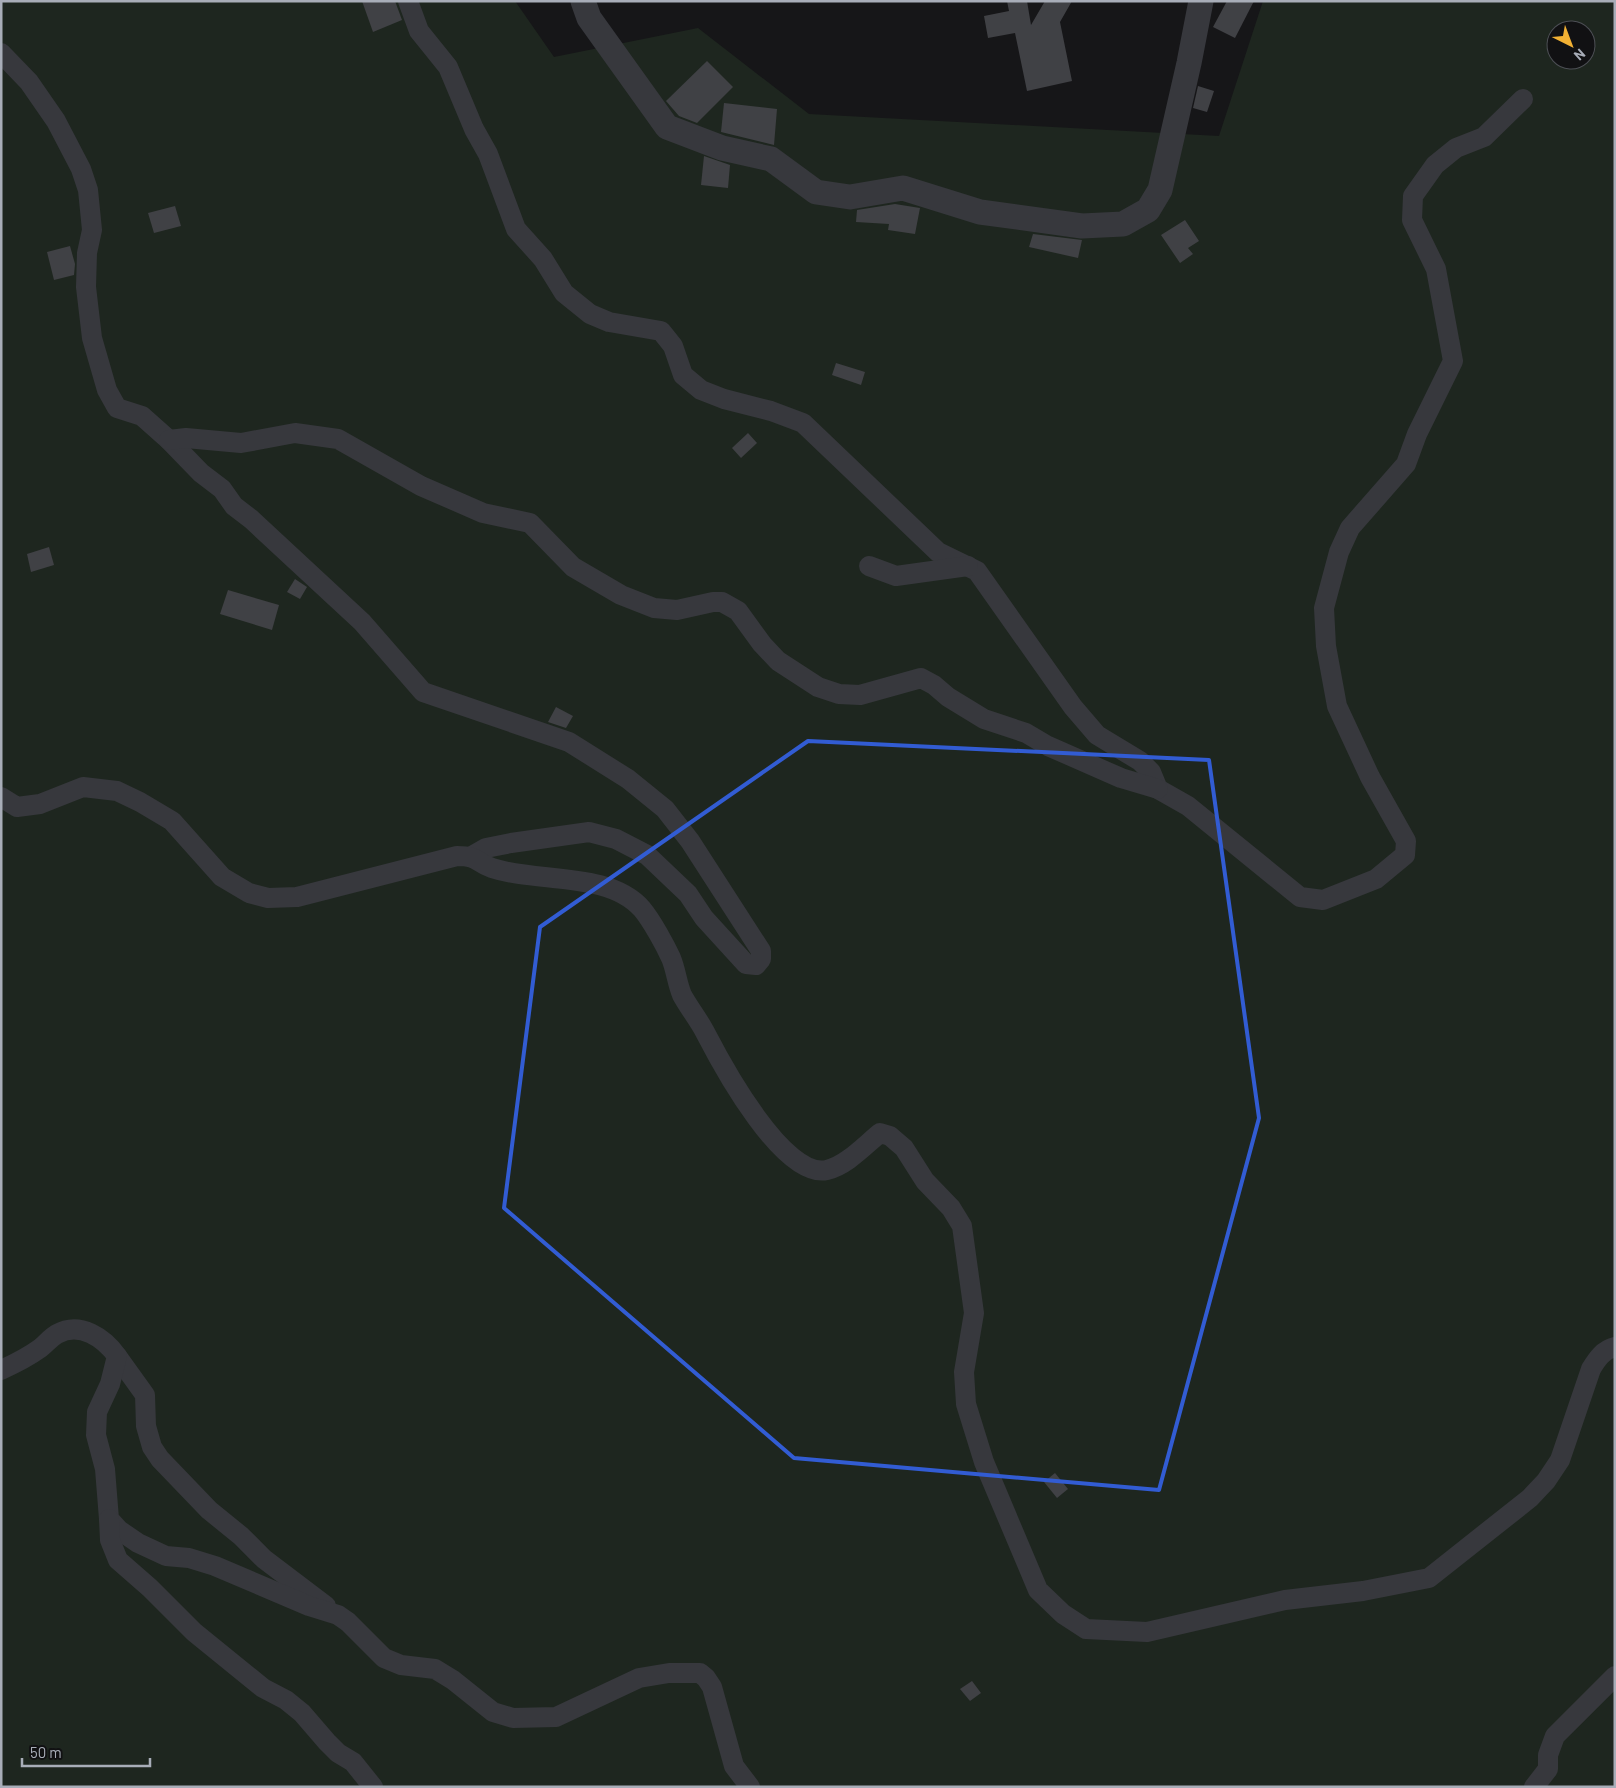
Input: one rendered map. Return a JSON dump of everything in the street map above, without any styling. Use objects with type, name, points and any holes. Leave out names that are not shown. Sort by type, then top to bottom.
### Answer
[{"type":"street","points":[[408,1],[419,31],[448,67],[474,129],[488,154],[516,229],[543,260],[564,293],[590,314],[609,322],[661,331],[673,346],[683,376],[701,390],[724,399],[771,411],[803,423],[938,552],[977,571],[1072,707],[1097,735],[1140,761],[1152,772],[1158,789]]},
{"type":"street","points":[[583,1],[588,18],[667,127],[722,148],[771,159],[816,192],[850,197],[903,188],[980,212],[1082,226],[1123,224],[1148,210],[1160,190],[1201,1]]},
{"type":"street","points":[[1,53],[29,82],[56,121],[81,169],[88,190],[92,230],[87,252],[86,288],[92,338],[107,390],[117,408],[142,416],[201,473],[222,489],[242,514],[362,622],[423,692],[569,742],[628,779],[665,808],[711,872],[761,951],[762,959],[756,965],[746,964],[704,918],[688,894],[647,855],[616,839],[589,832],[486,848],[472,856],[457,856],[297,898],[268,898],[249,893],[222,877],[172,821],[140,802],[116,791],[83,787],[40,804],[18,806],[1,798]]},
{"type":"street","points":[[169,440],[186,438],[241,443],[295,433],[338,439],[422,486],[483,513],[530,523],[573,567],[620,596],[654,608],[677,610],[713,602],[722,602],[738,611],[762,644],[778,661],[818,687],[839,694],[860,695],[921,678],[934,684],[948,697],[984,719],[1026,734],[1048,746],[1121,778],[1158,789],[1188,806],[1300,897],[1323,900],[1376,879],[1404,855],[1406,841],[1370,777],[1337,706],[1326,646],[1324,608],[1339,552],[1350,528],[1406,464],[1417,434],[1452,361],[1436,269],[1412,220],[1414,196],[1435,165],[1456,148],[1484,137],[1523,100]]},
{"type":"street","points":[[869,566],[896,576],[968,566]]},
{"type":"street","points":[[472,856],[490,868],[533,877],[576,880],[613,888],[642,909],[672,959],[682,994],[722,1066],[752,1111],[785,1151],[811,1168],[826,1170],[847,1160],[880,1133],[890,1136],[904,1148],[925,1181],[951,1208],[962,1226],[974,1313],[964,1372],[966,1404],[984,1462],[1020,1544],[1029,1574],[1038,1590],[1063,1614],[1086,1629],[1147,1632],[1285,1600],[1364,1591],[1428,1578],[1530,1498],[1546,1481],[1560,1460],[1591,1369],[1598,1358],[1608,1349],[1615,1347]]},
{"type":"street","points":[[1,1370],[38,1350],[58,1334],[72,1330],[90,1333],[106,1341],[145,1395],[148,1433],[152,1447],[165,1466],[209,1510],[241,1536],[264,1559],[348,1622],[384,1658],[401,1665],[435,1669],[454,1680],[493,1712],[513,1718],[556,1717],[640,1678],[669,1673],[700,1673],[712,1687],[734,1766],[750,1787]]},
{"type":"street","points":[[117,1356],[110,1384],[97,1412],[96,1434],[105,1469],[110,1540],[118,1560],[150,1588],[194,1632],[264,1688],[286,1700],[302,1713],[327,1742],[353,1762],[373,1787]]},
{"type":"street","points":[[109,1519],[119,1530],[138,1543],[166,1556],[188,1558],[215,1566],[309,1606],[338,1615]]},
{"type":"street","points":[[1534,1787],[1548,1769],[1548,1755],[1555,1736],[1615,1676]]},
{"type":"highlighted area","points":[[808,741],[1209,760],[1259,1118],[1159,1490],[794,1458],[504,1208],[540,927]]},
{"type":"shaded area","points":[[1,1],[515,1],[554,57],[698,28],[809,114],[1219,136],[1263,1],[1615,1],[1615,1787],[1,1787]]},
{"type":"building","points":[[362,1],[395,1],[402,20],[373,32]]},
{"type":"building","points":[[1007,1],[1027,1],[1031,25],[1045,1],[1072,1],[1060,22],[1072,81],[1027,91],[1015,33],[988,38],[984,16],[1009,11]]},
{"type":"building","points":[[1227,1],[1254,1],[1235,38],[1213,27]]},
{"type":"building","points":[[707,61],[733,87],[697,123],[679,116],[666,101]]},
{"type":"building","points":[[1198,86],[1214,91],[1207,112],[1193,108]]},
{"type":"building","points":[[724,103],[777,109],[774,145],[721,132]]},
{"type":"building","points":[[704,156],[730,165],[728,188],[701,185]]},
{"type":"building","points":[[895,204],[920,208],[915,234],[888,230],[889,224],[856,222],[857,210]]},
{"type":"building","points":[[175,206],[181,226],[154,233],[148,213]]},
{"type":"building","points":[[1185,220],[1199,241],[1188,248],[1193,254],[1180,263],[1161,235]]},
{"type":"building","points":[[1033,234],[1082,240],[1078,258],[1029,247]]},
{"type":"building","points":[[70,246],[75,264],[74,275],[54,280],[47,252]]},
{"type":"building","points":[[836,363],[865,372],[861,385],[832,375]]},
{"type":"building","points":[[748,433],[757,443],[741,458],[732,448]]},
{"type":"building","points":[[49,547],[54,565],[31,572],[27,554]]},
{"type":"building","points":[[295,579],[307,587],[300,599],[287,592]]},
{"type":"building","points":[[228,590],[279,605],[272,630],[220,614]]},
{"type":"building","points":[[556,707],[573,716],[566,728],[548,722]]},
{"type":"building","points":[[1055,1473],[1068,1489],[1057,1498],[1044,1482]]},
{"type":"building","points":[[972,1681],[981,1693],[970,1701],[960,1689]]}]
